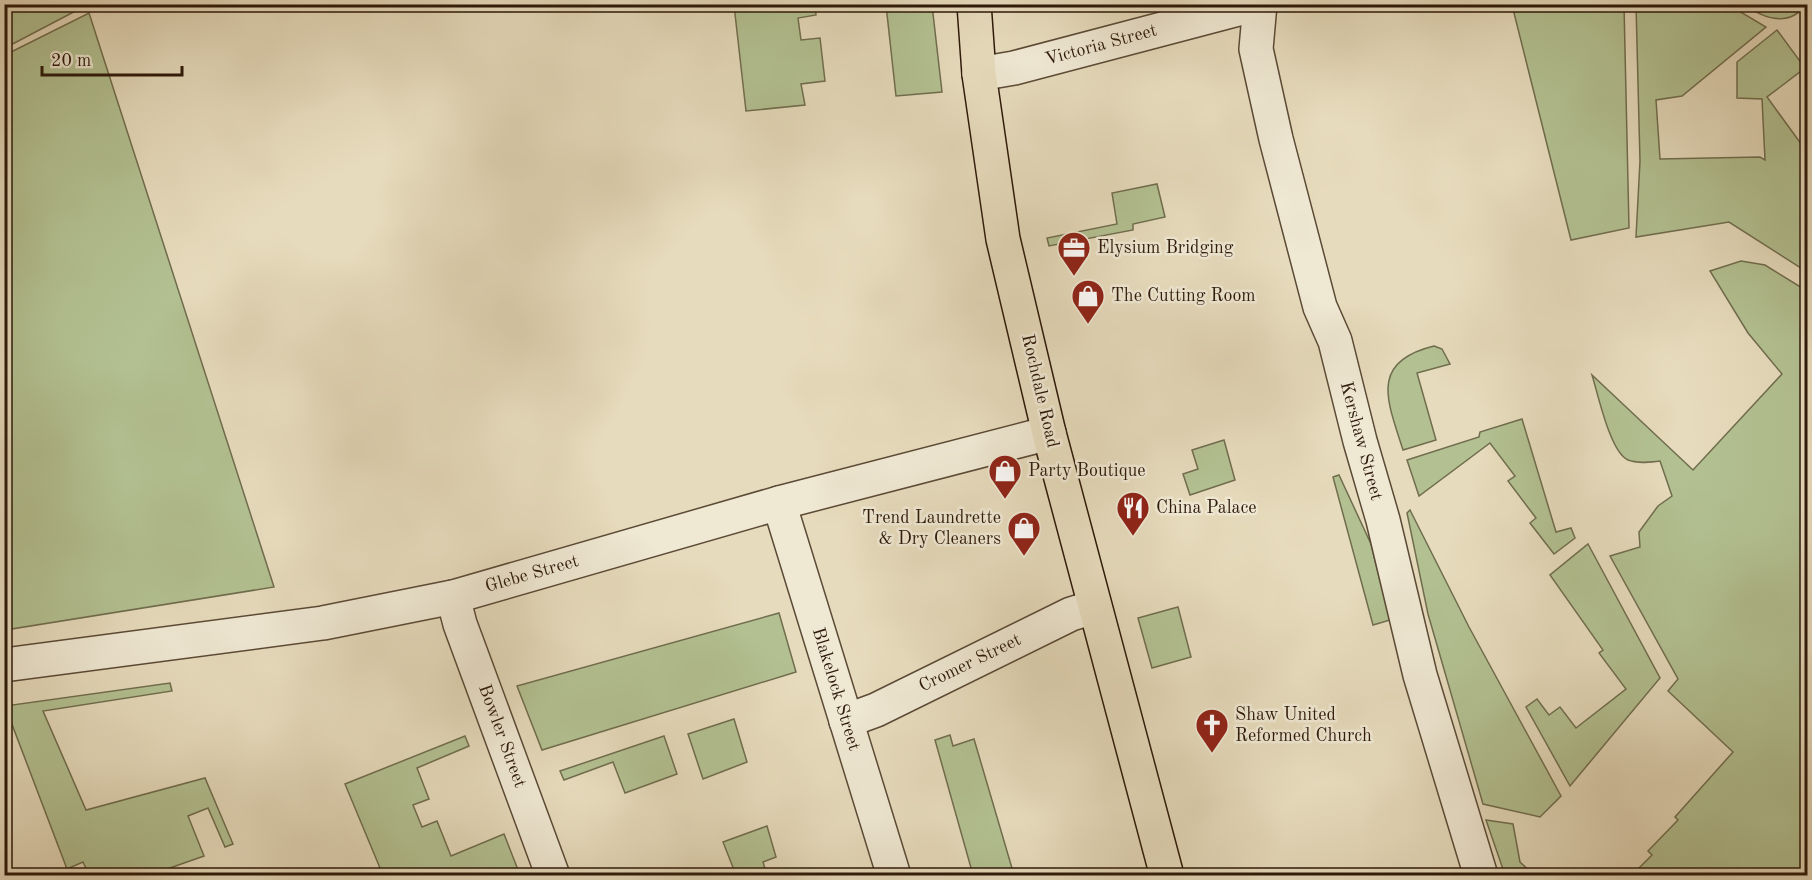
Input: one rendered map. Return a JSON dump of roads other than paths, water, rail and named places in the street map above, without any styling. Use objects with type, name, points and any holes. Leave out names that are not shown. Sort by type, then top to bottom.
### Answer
[{"type":"main road","name":"Rochdale Road","points":[[974,4],[979,74],[1003,239],[1049,433],[1167,876]]},
{"type":"street","name":"Victoria Street","points":[[979,74],[1007,70],[1258,4]]},
{"type":"street","name":"Kershaw Street","points":[[1258,4],[1256,49],[1276,139],[1320,306],[1335,341],[1383,520],[1420,675],[1481,876]]},
{"type":"street","name":"Glebe Street","points":[[4,665],[323,623],[453,597],[779,503],[1049,433]]},
{"type":"street","name":"Blakelock Street","points":[[779,503],[894,876]]},
{"type":"street","name":"Bowler Street","points":[[453,597],[460,624],[553,876]]},
{"type":"street","name":"Cromer Street","points":[[846,721],[876,710],[1064,616],[1094,607]]},
{"type":"place","name":"Elysium Bridging","points":[[1074,277]]},
{"type":"place","name":"The Cutting Room","points":[[1088,325]]},
{"type":"place","name":"Party Boutique","points":[[1005,500]]},
{"type":"place","name":"China Palace","points":[[1133,537]]},
{"type":"place","name":"Trend Laundrette & Dry Cleaners","points":[[1024,557]]},
{"type":"place","name":"Shaw United Reformed Church","points":[[1212,754]]}]
